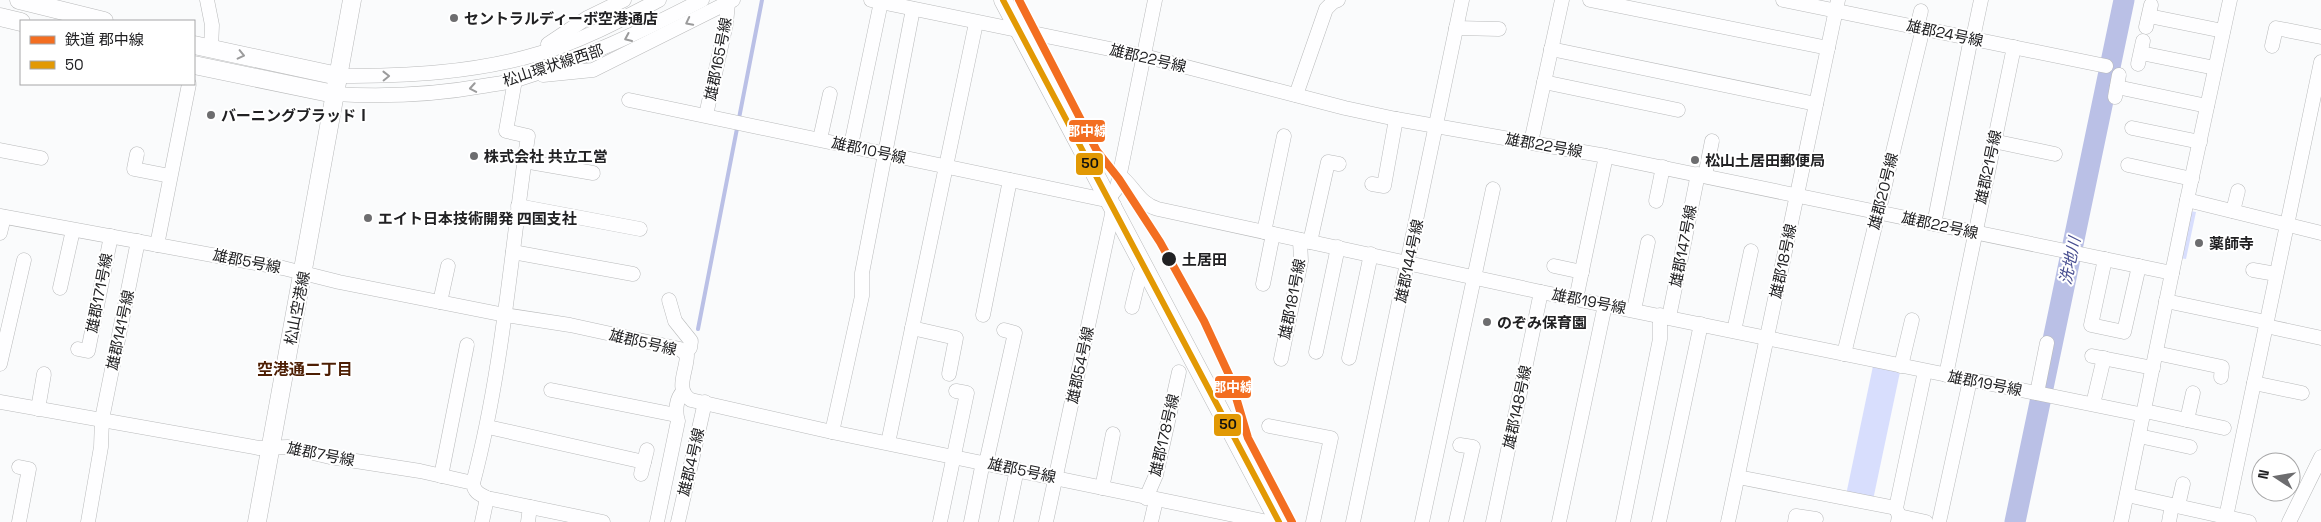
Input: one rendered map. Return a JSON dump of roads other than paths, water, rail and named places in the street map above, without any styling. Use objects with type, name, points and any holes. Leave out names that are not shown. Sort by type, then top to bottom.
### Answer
[{"type":"main road","points":[[19,0],[100,20]]},
{"type":"main road","name":"松山空港線","points":[[257,522],[304,274],[334,94],[352,0]]},
{"type":"main road","points":[[1004,0],[1020,32],[1115,192],[1145,268],[1279,522]]},
{"type":"main road","points":[[0,17],[20,22]]},
{"type":"main road","points":[[199,49],[338,76]]},
{"type":"main road","points":[[195,65],[334,94]]},
{"type":"street","points":[[199,49],[212,25],[207,0]]},
{"type":"street","points":[[516,60],[548,44],[587,18],[624,0]]},
{"type":"street","name":"松山環状線西部","points":[[338,76],[449,73],[516,60],[543,53],[618,21],[659,0]]},
{"type":"street","name":"松山環状線西部","points":[[334,94],[382,97],[446,92],[521,78],[598,51],[643,31],[702,0]]},
{"type":"street","name":"雄郡54号線","points":[[1046,522],[1155,0]]},
{"type":"street","name":"雄郡144号線","points":[[1353,522],[1409,263],[1462,0]]},
{"type":"street","points":[[1531,142],[1562,0]]},
{"type":"street","points":[[1590,0],[1828,48]]},
{"type":"street","name":"雄郡24号線","points":[[1783,0],[1837,5],[1920,28],[2106,66]]},
{"type":"street","points":[[1934,224],[1981,0]]},
{"type":"street","points":[[2121,522],[2230,0]]},
{"type":"street","points":[[604,522],[576,519],[487,498],[474,489],[473,483],[488,427],[505,315],[528,136],[506,131],[521,78],[593,70],[730,1]]},
{"type":"street","name":"雄郡165号線","points":[[706,115],[730,1]]},
{"type":"street","points":[[851,146],[876,1]]},
{"type":"street","name":"雄郡22号線","points":[[876,1],[1144,56],[1396,119],[1606,156],[2172,273]]},
{"type":"street","points":[[1296,95],[1326,9],[1333,1]]},
{"type":"street","name":"雄郡18号線","points":[[1728,522],[1837,5]]},
{"type":"street","points":[[832,432],[862,296],[862,273],[913,9]]},
{"type":"street","name":"雄郡20号線","points":[[1844,354],[1920,28],[1921,11]]},
{"type":"street","points":[[2148,16],[2223,31]]},
{"type":"street","points":[[888,443],[976,23]]},
{"type":"street","points":[[1456,28],[1499,29]]},
{"type":"street","points":[[2272,46],[2276,28],[2321,37]]},
{"type":"street","name":"雄郡21号線","points":[[1946,376],[2014,47]]},
{"type":"street","points":[[1551,49],[1816,104]]},
{"type":"street","points":[[2141,53],[2215,68]]},
{"type":"street","points":[[2226,517],[2287,224],[2316,113],[2320,71]]},
{"type":"street","points":[[1544,82],[1678,110]]},
{"type":"street","points":[[157,245],[189,85]]},
{"type":"street","points":[[2117,86],[2207,106]]},
{"type":"street","points":[[820,139],[830,94]]},
{"type":"street","name":"雄郡10号線","points":[[629,100],[1101,200],[1115,192]]},
{"type":"street","points":[[1372,184],[1384,186],[1396,119]]},
{"type":"street","points":[[2132,128],[2200,142]]},
{"type":"street","points":[[1263,284],[1284,136]]},
{"type":"street","name":"雄郡147号線","points":[[1622,522],[1627,470],[1646,389],[1701,175],[1712,141]]},
{"type":"street","points":[[1994,141],[2055,154]]},
{"type":"street","points":[[0,150],[33,160]]},
{"type":"street","points":[[137,154],[134,169],[170,176]]},
{"type":"street","points":[[1576,299],[1606,156]]},
{"type":"street","points":[[524,161],[593,173]]},
{"type":"street","name":"雄郡181号線","points":[[1278,352],[1288,296],[1301,261],[1305,241],[1322,216],[1328,162],[1339,164]]},
{"type":"street","points":[[2128,166],[2192,179]]},
{"type":"street","points":[[1656,201],[1663,168]]},
{"type":"street","points":[[983,315],[982,287],[1010,180]]},
{"type":"street","name":"雄郡19号線","points":[[1115,192],[1128,181],[1143,202],[1158,209],[1541,292],[1946,376],[2144,413],[2220,425]]},
{"type":"street","points":[[1422,522],[1493,189]]},
{"type":"street","points":[[2233,211],[2238,191]]},
{"type":"street","points":[[2188,200],[2321,233]]},
{"type":"street","points":[[518,206],[631,231]]},
{"type":"street","points":[[0,233],[2,217]]},
{"type":"street","name":"雄郡5号線","points":[[2,217],[284,268],[304,274],[440,302],[570,325],[680,349],[686,352],[687,359],[681,387],[691,400],[832,432],[953,455],[1151,499],[1268,522]]},
{"type":"street","points":[[60,288],[73,230]]},
{"type":"street","name":"雄郡171号線","points":[[83,350],[95,292],[111,236]]},
{"type":"street","name":"雄郡141号線","points":[[88,522],[101,447],[102,419],[138,241]]},
{"type":"street","points":[[1634,310],[1648,242]]},
{"type":"street","points":[[1316,352],[1338,248]]},
{"type":"street","points":[[1734,331],[1751,251]]},
{"type":"street","points":[[513,252],[633,274]]},
{"type":"street","points":[[1349,358],[1371,254]]},
{"type":"street","points":[[2105,259],[2091,325],[2124,332],[2139,266]]},
{"type":"street","points":[[0,364],[24,260]]},
{"type":"street","points":[[440,302],[448,266]]},
{"type":"street","points":[[1554,266],[1582,272]]},
{"type":"street","points":[[1132,307],[1140,274],[1145,268]]},
{"type":"street","points":[[2253,270],[2276,274]]},
{"type":"street","name":"雄郡148号線","points":[[1493,522],[1541,292]]},
{"type":"street","points":[[669,300],[675,321],[691,341],[690,348],[686,352]]},
{"type":"street","points":[[2166,301],[2321,338]]},
{"type":"street","points":[[1559,522],[1605,305]]},
{"type":"street","points":[[1901,366],[1912,320]]},
{"type":"street","points":[[1659,522],[1701,324]]},
{"type":"street","points":[[912,328],[956,338],[947,365]]},
{"type":"street","points":[[971,522],[984,462],[1006,403],[1015,333],[1004,330]]},
{"type":"street","points":[[2040,393],[2047,343]]},
{"type":"street","points":[[441,476],[468,345]]},
{"type":"street","points":[[2156,353],[2222,367],[2221,377]]},
{"type":"street","points":[[2094,404],[2098,357],[2153,368]]},
{"type":"street","points":[[1898,516],[1925,371]]},
{"type":"street","points":[[38,409],[44,374]]},
{"type":"street","name":"雄郡178号線","points":[[1152,522],[1151,499],[1156,475],[1160,430],[1174,378]]},
{"type":"street","points":[[1939,522],[1970,380]]},
{"type":"street","points":[[2254,383],[2302,393]]},
{"type":"street","points":[[551,390],[676,414]]},
{"type":"street","points":[[940,522],[967,393],[956,391]]},
{"type":"street","points":[[657,522],[678,421],[676,414],[679,395],[683,392]]},
{"type":"street","points":[[2187,420],[2193,393]]},
{"type":"street","name":"雄郡7号線","points":[[0,402],[259,448],[288,447],[330,457],[473,483]]},
{"type":"street","name":"雄郡4号線","points":[[678,522],[705,402]]},
{"type":"street","points":[[1269,426],[1331,438],[1313,522]]},
{"type":"street","points":[[488,427],[644,462]]},
{"type":"street","points":[[1102,488],[1113,434]]},
{"type":"street","points":[[2139,436],[2190,447]]},
{"type":"street","points":[[1456,522],[1473,447],[1460,444]]},
{"type":"street","points":[[2290,522],[2319,466]]},
{"type":"street","points":[[19,467],[29,469],[19,522]]},
{"type":"street","points":[[1006,522],[1017,469]]},
{"type":"street","points":[[1738,477],[1926,522]]},
{"type":"street","points":[[2169,522],[2183,484]]},
{"type":"street","points":[[2127,495],[2249,522]]},
{"type":"street","points":[[482,522],[487,498]]},
{"type":"street","points":[[528,522],[530,507]]},
{"type":"street","points":[[1795,522],[1796,516],[1816,519]]},
{"type":"waterway","points":[[698,329],[762,0]]},
{"type":"waterway","name":"洗地川","points":[[2015,522],[2124,0]]},
{"type":"rail line","name":"郡中線","points":[[1019,0],[1097,151],[1119,179],[1160,242],[1204,321],[1230,377],[1248,438],[1292,522]]},
{"type":"place","name":"セントラルディーボ空港通店","points":[[454,18]]},
{"type":"place","name":"バーニングブラッドⅠ","points":[[211,115]]},
{"type":"place","name":"株式会社 共立工営","points":[[474,156]]},
{"type":"place","name":"松山土居田郵便局","points":[[1695,160]]},
{"type":"place","name":"エイト日本技術開発 四国支社","points":[[368,218]]},
{"type":"place","name":"薬師寺","points":[[2199,243]]},
{"type":"place","name":"土居田","points":[[1169,259]]},
{"type":"place","name":"のぞみ保育園","points":[[1487,322]]},
{"type":"district","name":"空港通二丁目","points":[[305,369]]}]
